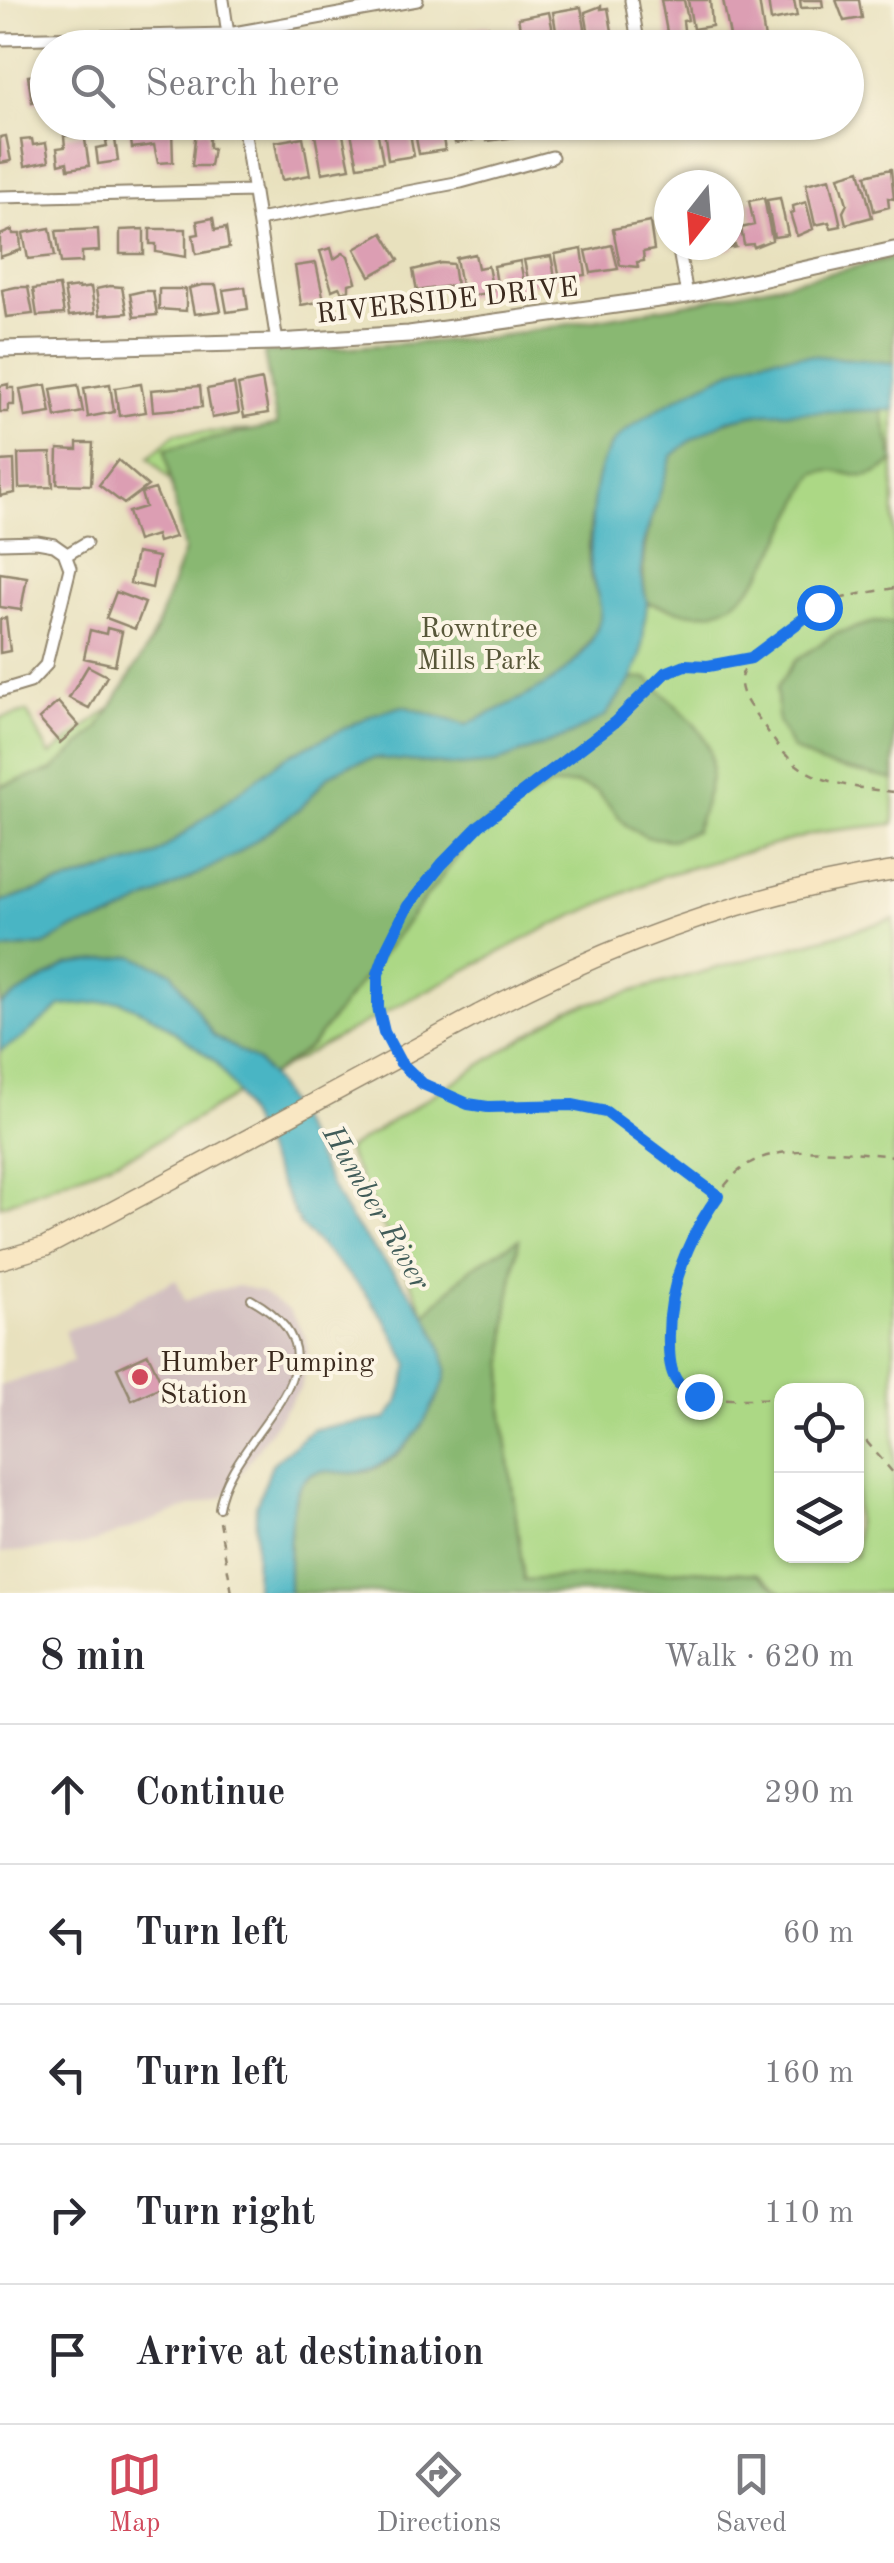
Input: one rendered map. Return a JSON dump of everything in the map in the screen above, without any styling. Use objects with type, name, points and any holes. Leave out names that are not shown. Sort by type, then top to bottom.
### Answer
[{"type":"main road","points":[[0,1260],[45,1248],[541,981],[663,930],[784,892],[894,871]]},
{"type":"street","points":[[222,0],[227,30]]},
{"type":"street","points":[[250,30],[418,0]]},
{"type":"street","points":[[631,0],[636,30]]},
{"type":"street","points":[[0,39],[30,38]]},
{"type":"street","points":[[246,140],[277,342]]},
{"type":"street","points":[[258,220],[442,186],[552,157]]},
{"type":"street","points":[[0,197],[254,192]]},
{"type":"street","name":"RIVERSIDE DRIVE","points":[[0,349],[277,342],[409,334],[687,295],[894,250]]},
{"type":"street","points":[[681,260],[687,295]]},
{"type":"street","points":[[0,543],[54,545],[67,558],[70,568],[46,665],[30,682],[0,691]]},
{"type":"street","points":[[67,558],[86,543]]},
{"type":"lane","points":[[219,1508],[225,1482],[290,1386],[296,1363],[295,1342],[282,1321],[251,1300]]},
{"type":"path","points":[[894,588],[819,607],[751,658],[742,674],[743,692],[789,759],[839,783],[894,792]]},
{"type":"path","points":[[392,1047],[378,1007],[378,974],[408,906],[442,864],[480,825],[615,722],[665,673],[685,665],[708,666],[751,658]]},
{"type":"path","points":[[400,1062],[423,1084],[468,1104],[572,1105],[606,1112],[718,1196]]},
{"type":"path","points":[[774,1399],[699,1396],[678,1384],[670,1362],[670,1310],[675,1281],[688,1246],[718,1196],[747,1164],[775,1153],[855,1152],[894,1156]]},
{"type":"path","points":[[864,1439],[894,1474]]},
{"type":"path","points":[[219,1508],[232,1593]]},
{"type":"shaded area","points":[[176,1279],[185,1301],[239,1286],[260,1291],[289,1310],[306,1338],[308,1364],[300,1388],[224,1497],[84,1546],[0,1553],[0,1386],[73,1362],[64,1330],[89,1323]]},
{"type":"green space","name":"Rowntree Mills Park","points":[[894,255],[894,824],[820,832],[665,875],[544,929],[316,1049],[138,1152],[0,1206],[0,718],[27,712],[50,755],[127,695],[191,547],[186,498],[149,457],[176,433],[287,429],[700,315]]},
{"type":"green space","points":[[894,259],[894,363],[872,363],[611,444],[596,489],[589,542],[591,577],[602,612],[580,655],[556,679],[466,725],[403,706],[154,856],[0,902],[0,786],[53,770],[98,729],[152,640],[184,551],[165,449],[277,425],[264,353],[490,338],[697,302]]},
{"type":"green space","points":[[881,408],[894,461],[872,475],[816,473],[769,561],[738,600],[717,610],[693,613],[647,603],[643,565],[648,530],[668,464],[694,437],[717,425],[771,412]]},
{"type":"green space","points":[[874,622],[894,623],[894,780],[822,764],[792,749],[778,721],[777,688],[795,661],[835,634]]},
{"type":"green space","points":[[647,678],[686,715],[707,744],[711,778],[695,831],[671,840],[646,837],[626,825],[597,791],[576,784],[549,786],[478,830],[312,1045],[270,1076],[258,1062],[213,1035],[172,972],[67,965],[0,1005],[0,950],[44,945],[72,929],[112,918],[302,807],[328,776],[349,765],[376,758],[461,766],[605,716],[632,679]]},
{"type":"green space","points":[[894,919],[894,1593],[783,1593],[758,1574],[687,1570],[524,1581],[502,1407],[508,1305],[519,1240],[471,1268],[426,1314],[346,1150],[569,1009]]},
{"type":"green space","points":[[519,1239],[508,1305],[502,1407],[524,1580],[686,1570],[758,1574],[783,1593],[289,1593],[290,1533],[299,1488],[317,1472],[356,1473],[375,1469],[404,1448],[425,1417],[446,1366],[426,1314],[471,1268]]},
{"type":"water","points":[[807,355],[894,363],[894,410],[763,413],[728,420],[691,440],[672,456],[644,541],[641,574],[647,603],[641,656],[632,679],[605,716],[570,735],[495,763],[461,766],[376,758],[349,765],[328,776],[302,807],[237,854],[112,918],[72,929],[44,945],[0,950],[0,902],[154,856],[285,757],[374,714],[403,706],[466,725],[556,678],[585,650],[599,622],[600,604],[590,560],[592,517],[595,487],[610,447],[636,423],[726,373],[766,358]]},
{"type":"water","points":[[133,956],[172,972],[213,1035],[258,1062],[270,1076],[348,1215],[431,1323],[446,1367],[444,1383],[425,1420],[393,1457],[360,1472],[316,1472],[303,1481],[292,1518],[289,1593],[255,1592],[256,1506],[272,1464],[313,1429],[386,1419],[398,1403],[409,1365],[386,1321],[364,1291],[300,1225],[234,1088],[216,1062],[156,1018],[120,1001],[61,1006],[0,1051],[0,1005],[67,965]]},
{"type":"building","points":[[661,0],[684,0],[688,20],[683,21],[684,30],[667,30]]},
{"type":"building","points":[[688,0],[710,0],[712,26],[693,29]]},
{"type":"building","points":[[723,0],[759,0],[764,30],[729,30]]},
{"type":"building","points":[[768,0],[794,0],[797,16],[771,21]]},
{"type":"building","points":[[800,0],[822,0],[823,7],[801,8]]},
{"type":"building","points":[[836,0],[859,0],[862,18],[844,21]]},
{"type":"building","points":[[601,6],[608,8],[612,30],[588,30],[585,12]]},
{"type":"building","points":[[581,7],[585,30],[556,30],[553,12]]},
{"type":"building","points":[[549,12],[553,30],[520,30],[518,18]]},
{"type":"building","points":[[6,136],[11,161],[0,163],[0,137]]},
{"type":"building","points":[[21,140],[32,140],[33,145],[46,143],[49,161],[25,166]]},
{"type":"building","points":[[64,140],[85,140],[89,166],[68,169],[67,162],[59,164],[57,148],[65,147]]},
{"type":"building","points":[[115,140],[118,161],[98,164],[96,148],[107,146],[106,141]]},
{"type":"building","points":[[131,140],[172,140],[173,162],[158,163],[154,145],[132,148]]},
{"type":"building","points":[[195,140],[209,140],[209,148],[213,148],[210,166],[192,166]]},
{"type":"building","points":[[304,140],[310,175],[282,180],[275,142]]},
{"type":"building","points":[[316,140],[344,140],[350,168],[322,173]]},
{"type":"building","points":[[353,140],[379,140],[383,162],[358,166]]},
{"type":"building","points":[[385,140],[411,140],[414,156],[388,160]]},
{"type":"building","points":[[416,140],[443,140],[445,150],[419,154]]},
{"type":"building","points":[[891,169],[894,199],[888,198],[889,207],[874,211],[866,175]]},
{"type":"building","points":[[860,170],[872,217],[846,224],[843,212],[847,204],[839,176]]},
{"type":"building","points":[[830,178],[841,226],[831,228],[829,222],[815,225],[806,184]]},
{"type":"building","points":[[764,198],[772,240],[754,247],[744,245],[744,227],[754,225],[749,201]]},
{"type":"building","points":[[780,198],[788,235],[774,237],[767,200]]},
{"type":"building","points":[[806,202],[813,229],[797,236],[790,213],[794,212],[793,206]]},
{"type":"building","points":[[213,218],[215,230],[226,228],[229,248],[196,254],[193,235],[199,234],[197,221]]},
{"type":"building","points":[[650,222],[654,250],[643,252],[644,261],[637,262],[638,267],[620,265],[613,229]]},
{"type":"building","points":[[50,228],[55,256],[28,259],[23,233]]},
{"type":"building","points":[[98,229],[99,251],[82,252],[82,262],[61,263],[56,231]]},
{"type":"building","points":[[144,229],[144,254],[120,254],[120,230]]},
{"type":"building","points":[[150,229],[186,229],[186,257],[156,252],[156,244],[150,244]]},
{"type":"building","points":[[12,230],[13,234],[20,234],[21,250],[0,257],[0,235]]},
{"type":"building","points":[[383,233],[399,260],[370,276],[355,249]]},
{"type":"building","points":[[612,245],[618,269],[591,273],[586,251]]},
{"type":"building","points":[[331,248],[334,259],[343,253],[348,256],[356,282],[349,284],[349,290],[332,290],[320,251]]},
{"type":"building","points":[[582,249],[586,275],[560,278],[555,254]]},
{"type":"building","points":[[475,254],[478,268],[488,266],[493,292],[463,297],[456,258]]},
{"type":"building","points":[[551,256],[556,282],[529,284],[524,260]]},
{"type":"building","points":[[520,261],[525,287],[498,290],[494,266]]},
{"type":"building","points":[[316,263],[324,301],[301,305],[295,266]]},
{"type":"building","points":[[453,264],[456,285],[417,291],[413,270]]},
{"type":"building","points":[[216,285],[221,311],[194,314],[189,288]]},
{"type":"building","points":[[59,286],[64,314],[37,316],[33,289]]},
{"type":"building","points":[[28,287],[33,314],[6,317],[2,290]]},
{"type":"building","points":[[91,287],[95,313],[69,316],[64,289]]},
{"type":"building","points":[[122,287],[127,313],[100,315],[96,289]]},
{"type":"building","points":[[245,287],[248,309],[227,312],[223,290]]},
{"type":"building","points":[[159,289],[186,289],[186,311],[159,309]]},
{"type":"building","points":[[153,291],[157,315],[134,317],[130,294]]},
{"type":"building","points":[[262,380],[268,413],[244,417],[238,385]]},
{"type":"building","points":[[8,384],[8,388],[14,388],[14,405],[8,405],[8,412],[0,412],[0,386]]},
{"type":"building","points":[[110,384],[114,412],[88,417],[84,388]]},
{"type":"building","points":[[141,384],[146,412],[119,416],[115,388]]},
{"type":"building","points":[[234,384],[239,413],[212,418],[207,389]]},
{"type":"building","points":[[46,385],[51,413],[25,417],[20,389]]},
{"type":"building","points":[[78,385],[83,412],[56,417],[51,389]]},
{"type":"building","points":[[200,386],[202,407],[153,411],[151,390]]},
{"type":"building","points":[[77,443],[93,443],[91,485],[57,484],[58,449],[77,450]]},
{"type":"building","points":[[51,453],[53,487],[19,488],[18,454]]},
{"type":"building","points":[[14,460],[15,493],[0,496],[0,461]]},
{"type":"building","points":[[118,460],[148,486],[124,504],[99,485]]},
{"type":"building","points":[[155,489],[175,537],[158,542],[156,535],[137,541],[128,512],[145,507],[141,493]]},
{"type":"building","points":[[136,553],[158,557],[152,588],[130,583]]},
{"type":"building","points":[[0,573],[27,577],[21,610],[0,607]]},
{"type":"building","points":[[116,592],[145,603],[135,629],[106,618]]},
{"type":"building","points":[[6,618],[10,651],[0,653],[0,619]]},
{"type":"building","points":[[107,628],[122,632],[115,665],[84,658],[90,630],[106,634]]},
{"type":"building","points":[[88,666],[107,676],[89,708],[69,698]]},
{"type":"building","points":[[58,702],[79,726],[60,743],[39,719]]},
{"type":"building","name":"Humber Pumping Station","points":[[148,1354],[163,1386],[132,1400],[117,1368]]},
{"type":"place","name":"Humber Pumping Station","points":[[140,1377]]},
{"type":"route","points":[[699,1396],[678,1384],[670,1362],[670,1310],[675,1281],[688,1246],[718,1196],[606,1112],[572,1105],[468,1104],[423,1084],[400,1062],[384,1032],[378,1007],[378,974],[408,906],[480,825],[615,722],[665,673],[685,665],[708,666],[751,658],[819,607]]},
{"type":"water label","name":"Humber River","points":[[377,1207]]}]
